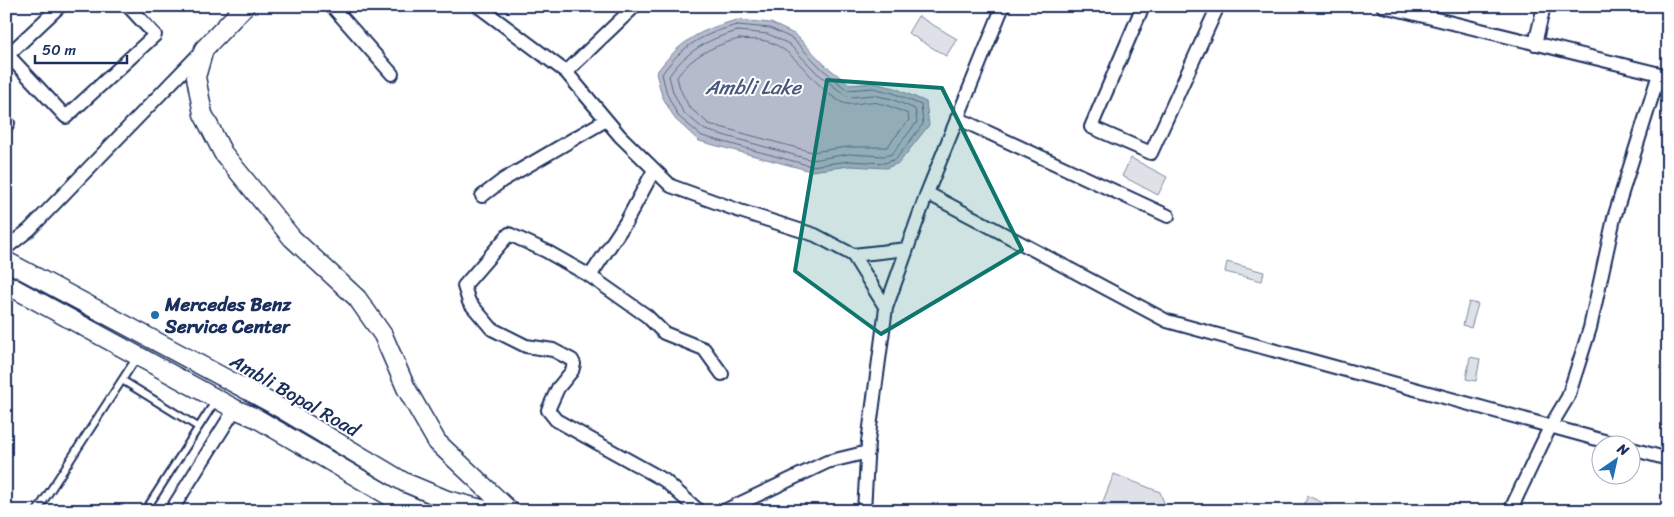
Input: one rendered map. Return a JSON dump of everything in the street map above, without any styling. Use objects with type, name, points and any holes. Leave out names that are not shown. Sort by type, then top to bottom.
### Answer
[{"type":"street","points":[[60,6],[7,54],[66,117],[155,35],[128,6]]},
{"type":"street","points":[[6,248],[29,230],[245,6]]},
{"type":"street","points":[[332,6],[392,74]]},
{"type":"street","points":[[478,6],[566,72],[620,136],[671,186],[815,235],[853,255],[886,308]]},
{"type":"street","points":[[566,72],[635,6]]},
{"type":"street","points":[[864,511],[868,452],[886,308],[927,193],[1003,6]]},
{"type":"street","points":[[1144,6],[1091,127],[1151,153],[1218,6]]},
{"type":"street","points":[[1384,6],[1664,75],[1614,218],[1590,328],[1568,397],[1550,427],[1510,511]]},
{"type":"street","points":[[1535,44],[1544,6]]},
{"type":"street","points":[[204,48],[196,77],[202,114],[223,153],[292,238],[357,298],[384,335],[406,388],[437,442],[510,511]]},
{"type":"street","points":[[957,118],[1168,216]]},
{"type":"street","points":[[482,196],[503,180],[606,120]]},
{"type":"street","points":[[590,276],[626,222],[654,170]]},
{"type":"street","points":[[927,193],[1167,321],[1592,438]]},
{"type":"street","points":[[699,511],[664,480],[556,420],[548,410],[558,388],[572,371],[574,364],[572,360],[553,350],[526,346],[492,329],[469,302],[464,286],[509,234],[546,251],[590,276],[647,316],[664,332],[704,350],[722,374]]},
{"type":"street","points":[[853,255],[907,248]]},
{"type":"street","name":"Ambli Bopal Road","points":[[6,261],[274,405],[404,482],[446,500],[489,511]]},
{"type":"street","name":"Ambli Bopal Road","points":[[6,284],[216,399],[256,418],[396,500],[422,511]]},
{"type":"street","points":[[171,511],[235,409]]},
{"type":"street","points":[[724,511],[827,462],[868,452]]},
{"type":"street","points":[[1642,452],[1668,459]]},
{"type":"lane","points":[[36,511],[138,356]]},
{"type":"lane","points":[[122,380],[198,427]]},
{"type":"lane","points":[[145,511],[216,399]]},
{"type":"highlighted area","points":[[827,80],[942,88],[1022,250],[881,334],[795,271]]},
{"type":"shaded area","points":[[918,16],[957,39],[946,56],[908,33]]},
{"type":"shaded area","points":[[1131,158],[1167,177],[1158,195],[1122,176]]},
{"type":"shaded area","points":[[1227,262],[1264,272],[1262,281],[1225,272]]},
{"type":"shaded area","points":[[1469,302],[1478,304],[1471,328],[1463,325]]},
{"type":"shaded area","points":[[1470,357],[1480,359],[1476,381],[1466,379]]},
{"type":"shaded area","points":[[1114,474],[1160,492],[1167,511],[1099,511]]},
{"type":"shaded area","points":[[1308,496],[1340,511],[1301,511]]},
{"type":"water","name":"Ambli Lake","points":[[737,20],[771,23],[796,35],[825,65],[850,85],[873,83],[895,88],[926,102],[929,125],[899,163],[886,168],[850,166],[811,171],[699,141],[675,119],[662,96],[656,73],[673,53],[691,38],[712,28]]},
{"type":"place","name":"Mercedes Benz Service Center","points":[[155,315]]}]
